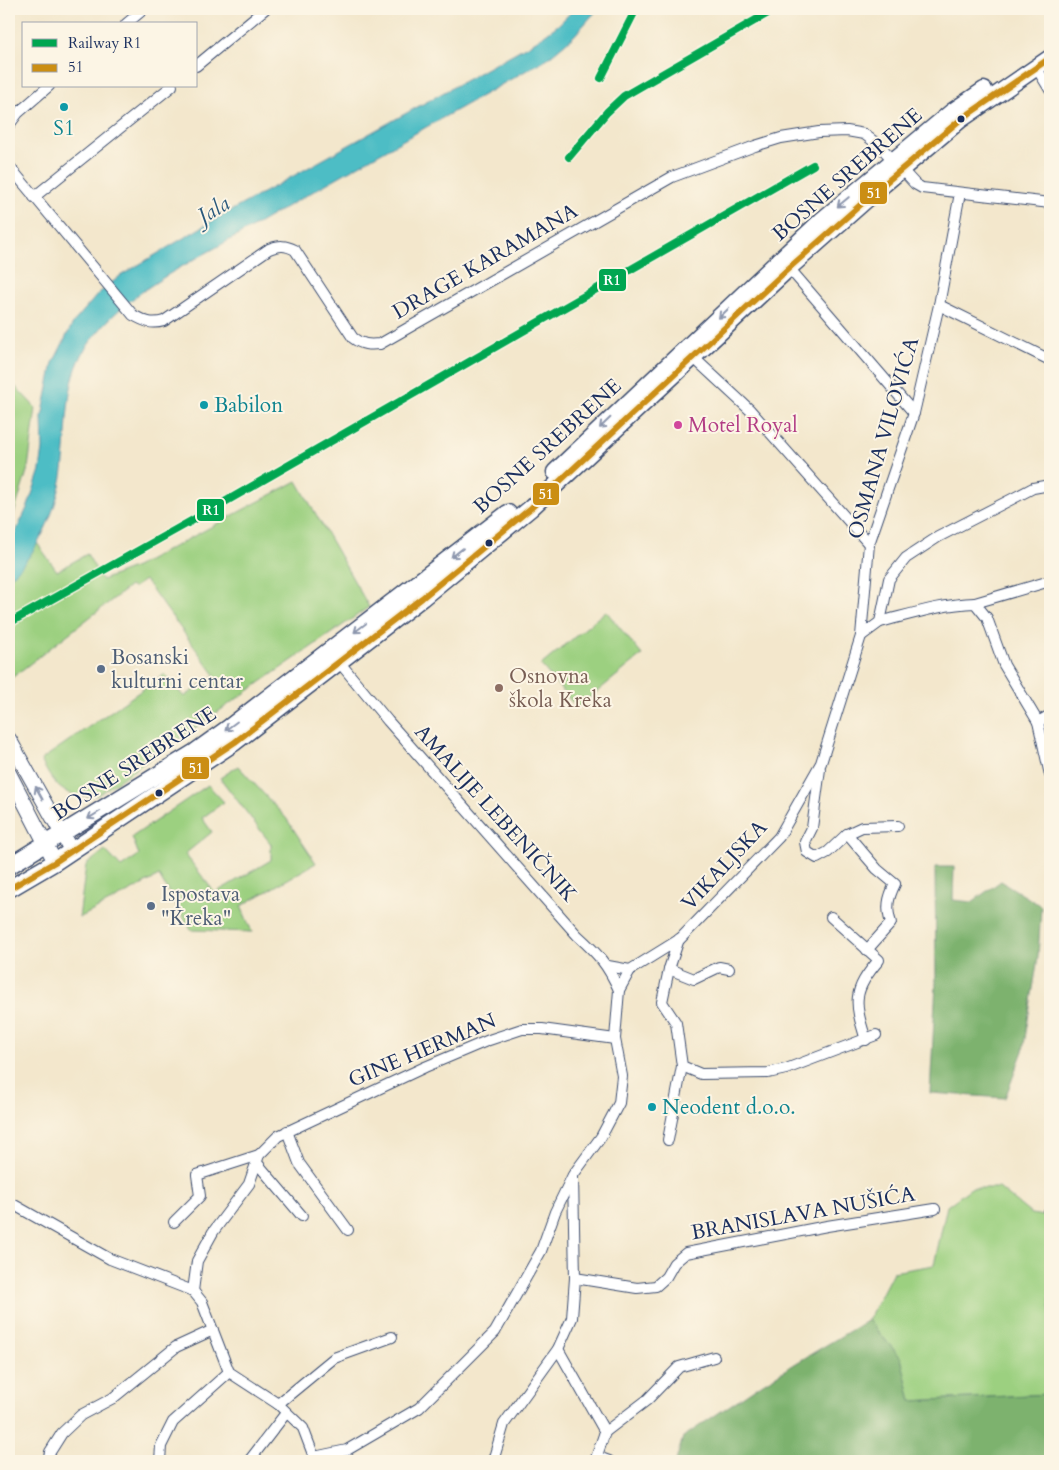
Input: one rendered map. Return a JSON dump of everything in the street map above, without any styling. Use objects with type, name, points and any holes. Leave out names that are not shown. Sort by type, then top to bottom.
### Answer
[{"type":"main road","name":"BOSNE SREBRENE","points":[[9,889],[55,862],[235,742],[340,663],[531,508],[694,358],[953,110],[1050,47]]},
{"type":"main road","name":"BOSNE SREBRENE","points":[[9,866],[195,752],[530,496],[610,418],[821,221],[960,120],[1050,58]]},
{"type":"main road","points":[[9,739],[71,850]]},
{"type":"main road","points":[[9,773],[55,862]]},
{"type":"street","points":[[128,22],[144,9]]},
{"type":"street","points":[[198,64],[265,9]]},
{"type":"street","points":[[1036,67],[1050,90]]},
{"type":"street","points":[[9,124],[18,113],[47,88]]},
{"type":"street","points":[[9,166],[34,197],[170,88]]},
{"type":"street","name":"DRAGE KARAMANA","points":[[34,197],[133,315],[150,323],[164,321],[270,249],[279,245],[295,250],[353,338],[360,343],[380,344],[672,177],[731,154],[781,138],[819,132],[848,131],[864,134],[897,165]]},
{"type":"street","points":[[897,165],[914,184],[922,188],[1050,203]]},
{"type":"street","name":"OSMANA VILOVIĆA","points":[[861,636],[869,544],[914,413],[939,305],[960,193]]},
{"type":"street","name":"BOSNE SREBRENE","points":[[789,268],[914,413]]},
{"type":"street","points":[[939,305],[1050,360]]},
{"type":"street","points":[[694,358],[750,410],[869,544]]},
{"type":"street","points":[[880,622],[889,579],[906,558],[938,537],[1012,499],[1034,488],[1050,485]]},
{"type":"street","points":[[861,636],[880,622],[936,607],[975,603],[1050,581]]},
{"type":"street","points":[[975,603],[987,618],[1004,666],[1038,722],[1050,775]]},
{"type":"street","name":"VIKALJSKA","points":[[861,636],[821,763],[812,828],[805,842],[807,852],[817,858],[828,852],[847,834],[862,827],[898,826]]},
{"type":"street","name":"AMALIJE LEBENIČNIK","points":[[340,663],[388,721],[577,935],[608,966],[619,990]]},
{"type":"street","points":[[1038,722],[1050,715]]},
{"type":"street","name":"VIKALJSKA","points":[[630,970],[660,954],[680,938],[779,837],[821,763]]},
{"type":"street","points":[[847,834],[877,870],[895,884],[887,910],[892,923],[867,950]]},
{"type":"street","points":[[682,1066],[701,1074],[768,1072],[786,1069],[871,1037],[857,1010],[862,980],[878,960],[831,917]]},
{"type":"street","name":"VIKALJSKA","points":[[668,1140],[682,1066],[676,1023],[662,1002],[669,969],[680,938]]},
{"type":"street","points":[[9,1202],[110,1259],[192,1291],[202,1302],[229,1372],[278,1404],[303,1428],[313,1459],[347,1450],[419,1408],[495,1332],[541,1251],[555,1212],[574,1175],[601,1137],[619,1103],[622,1076],[615,1039],[619,990],[630,970],[608,966]]},
{"type":"street","points":[[669,969],[694,979],[719,967],[729,969]]},
{"type":"street","name":"GINE HERMAN","points":[[192,1291],[197,1261],[213,1232],[249,1184],[258,1159],[278,1136],[425,1067],[489,1040],[522,1029],[542,1029],[615,1039]]},
{"type":"street","points":[[287,1131],[299,1164],[348,1230]]},
{"type":"street","points":[[258,1159],[302,1216]]},
{"type":"street","name":"GINE HERMAN","points":[[174,1222],[200,1196],[197,1175],[258,1159]]},
{"type":"street","points":[[492,1461],[504,1424],[558,1349],[572,1318],[575,1278],[574,1175]]},
{"type":"street","name":"BRANISLAVA NUŠIĆA","points":[[575,1278],[637,1288],[656,1286],[686,1253],[827,1226],[935,1209]]},
{"type":"street","points":[[49,1457],[62,1433],[81,1415],[113,1398],[176,1346],[213,1330]]},
{"type":"street","points":[[278,1404],[334,1358],[392,1337]]},
{"type":"street","points":[[558,1349],[605,1432]]},
{"type":"street","points":[[609,1461],[597,1459],[605,1432],[647,1400],[679,1368],[714,1356]]},
{"type":"street","points":[[160,1461],[161,1446],[173,1422],[229,1372]]},
{"type":"street","points":[[249,1461],[286,1413]]},
{"type":"green space","points":[[9,380],[36,408],[28,468],[9,530]]},
{"type":"green space","points":[[297,481],[369,607],[98,795],[77,795],[62,790],[51,778],[41,760],[165,674],[184,697],[215,675],[145,580],[133,588],[130,586],[9,680],[9,563],[30,533],[57,571],[87,554],[102,580],[136,567]]},
{"type":"green space","points":[[606,611],[642,655],[577,708],[541,665]]},
{"type":"green space","points":[[238,766],[286,818],[316,863],[241,906],[252,932],[191,930],[159,876],[79,918],[86,865],[105,850],[121,867],[139,855],[132,837],[208,785],[224,802],[202,818],[212,832],[185,854],[215,893],[271,860],[271,844],[220,778]]},
{"type":"green space","points":[[935,867],[954,867],[953,900],[972,902],[1001,881],[1041,906],[1038,957],[1023,1051],[1005,1098],[930,1093],[936,983]]},
{"type":"green space","points":[[971,1188],[999,1188],[1031,1214],[1050,1217],[1050,1394],[911,1401],[901,1358],[868,1320],[893,1272],[934,1265],[947,1206]]},
{"type":"green space","points":[[868,1320],[901,1358],[911,1401],[1050,1394],[1050,1461],[743,1461],[733,1456],[729,1461],[676,1461],[683,1437],[763,1383]]},
{"type":"water","points":[[574,9],[598,9],[573,37],[548,58],[183,266],[139,294],[101,328],[86,348],[74,374],[69,403],[62,476],[47,525],[30,555],[9,578],[9,546],[28,506],[40,470],[43,449],[42,417],[53,363],[73,323],[98,294],[120,276],[207,224],[536,41],[558,25]]},
{"type":"rail line","name":"R1","points":[[601,78],[636,9]]},
{"type":"rail line","name":"R1","points":[[569,157],[607,112],[624,96],[775,9]]},
{"type":"rail line","name":"R1","points":[[9,623],[202,515],[813,165]]},
{"type":"transit line","name":"51","points":[[9,889],[55,862],[235,742],[422,598],[531,508],[789,268],[884,184],[960,120],[1050,58]]},
{"type":"place","name":"S1","points":[[64,107]]},
{"type":"place","name":"Babilon","points":[[204,405]]},
{"type":"place","name":"Motel Royal","points":[[678,425]]},
{"type":"place","name":"Bosanski kulturni centar","points":[[101,669]]},
{"type":"place","name":"Osnovna škola Kreka","points":[[499,688]]},
{"type":"place","name":"Ispostava \"Kreka\"","points":[[151,906]]},
{"type":"place","name":"Neodent d.o.o.","points":[[652,1107]]},
{"type":"water label","name":"Jala","points":[[213,209]]}]
